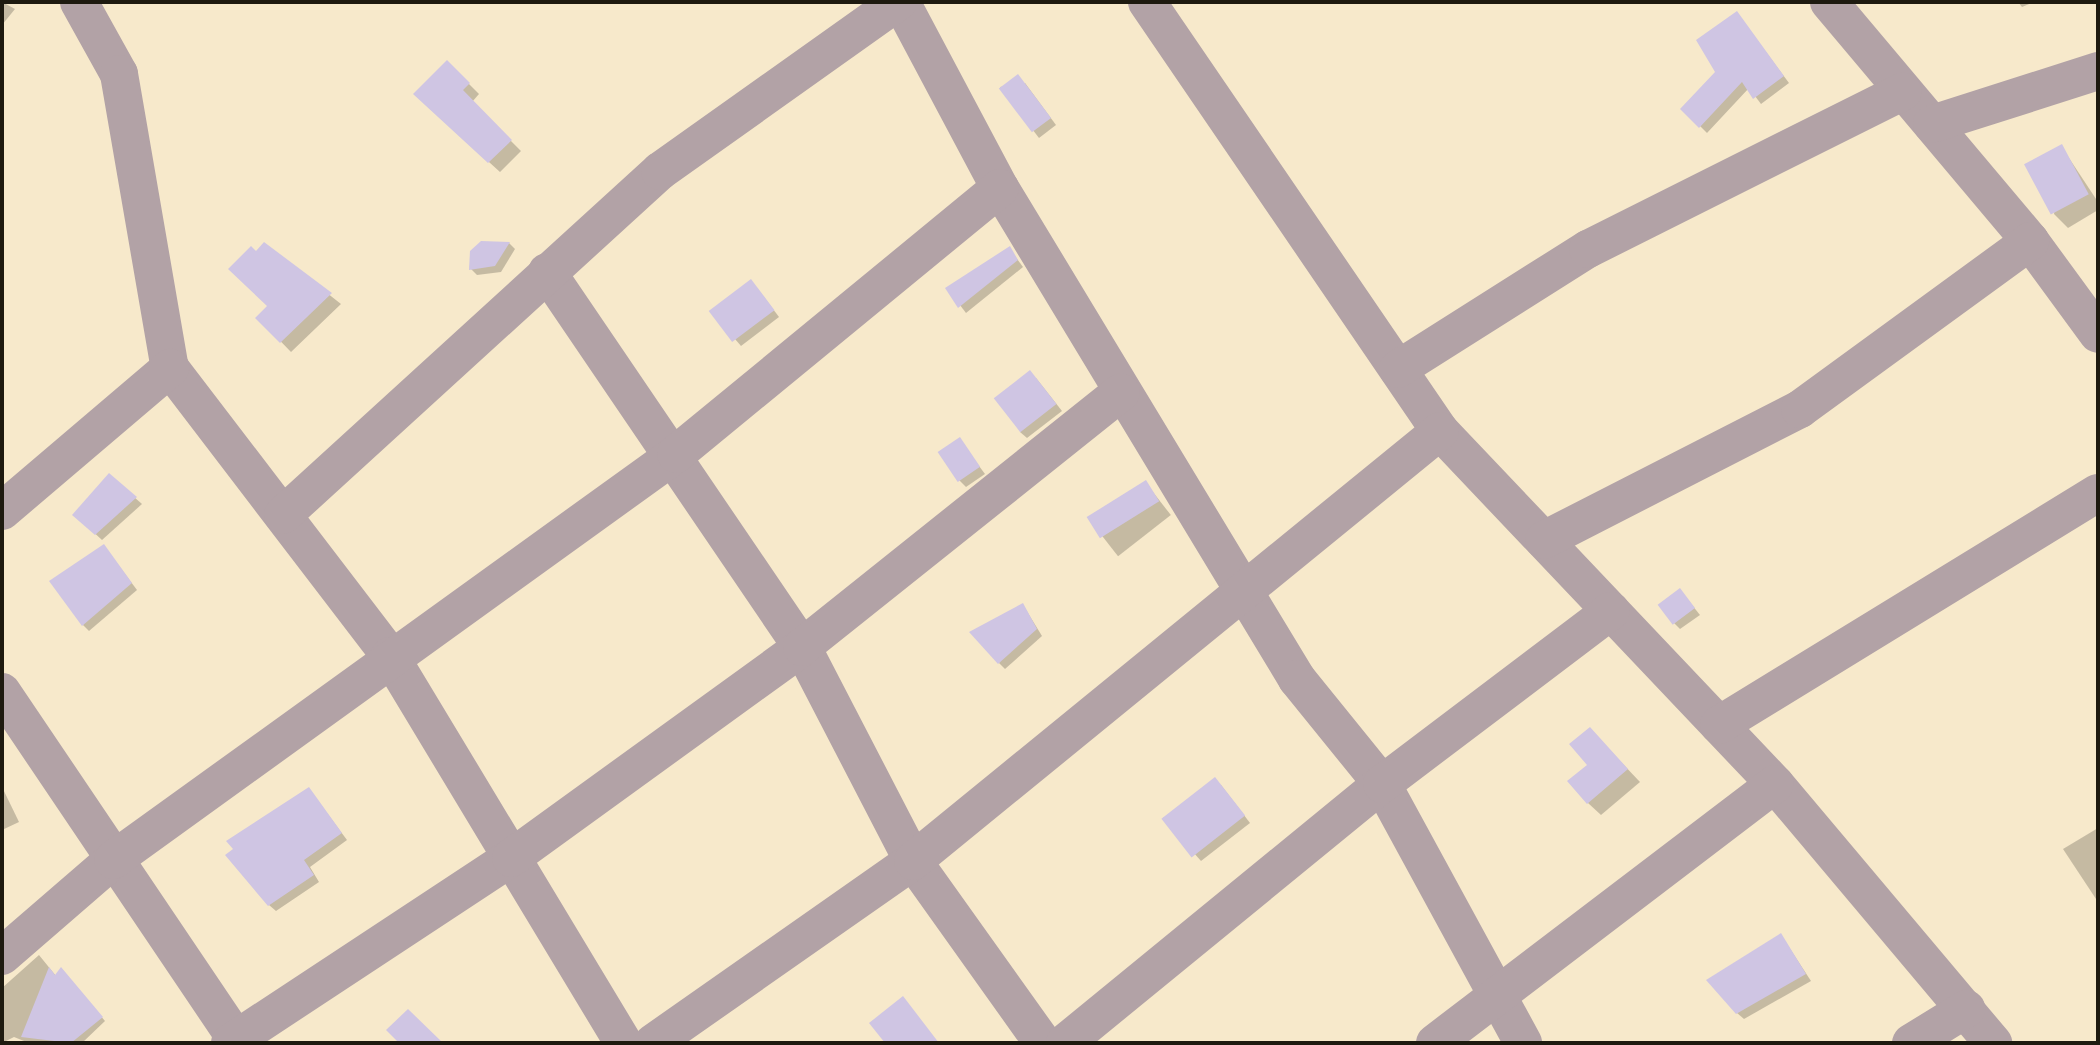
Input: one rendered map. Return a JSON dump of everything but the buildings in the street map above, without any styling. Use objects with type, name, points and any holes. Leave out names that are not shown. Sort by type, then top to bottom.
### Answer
[{"type":"street","points":[[79,2],[119,74],[170,368],[390,656],[622,1043]]},
{"type":"street","points":[[283,515],[660,171],[899,2],[1000,188],[1121,392],[1248,593],[1297,679],[1382,784],[1499,991],[1523,1043]]},
{"type":"street","points":[[1147,2],[1440,431],[1775,784],[1993,1043]]},
{"type":"street","points":[[1829,2],[2030,241],[2098,334]]},
{"type":"street","points":[[1932,124],[2098,71]]},
{"type":"street","points":[[1398,369],[1588,250],[1903,90]]},
{"type":"street","points":[[2,956],[113,860],[390,656],[676,454],[1000,188]]},
{"type":"street","points":[[1544,540],[1800,409],[2030,241]]},
{"type":"street","points":[[547,272],[676,454],[802,647],[913,861],[1043,1043]]},
{"type":"street","points":[[2,511],[170,368]]},
{"type":"street","points":[[2,692],[235,1041],[511,858],[802,647],[1121,392]]},
{"type":"street","points":[[653,1043],[913,861],[1248,593],[1440,431]]},
{"type":"street","points":[[1719,725],[2098,494]]},
{"type":"street","points":[[1065,1043],[1382,784],[1611,611]]},
{"type":"street","points":[[1435,1043],[1499,991],[1775,784]]},
{"type":"street","points":[[1910,1043],[1966,1009]]}]
